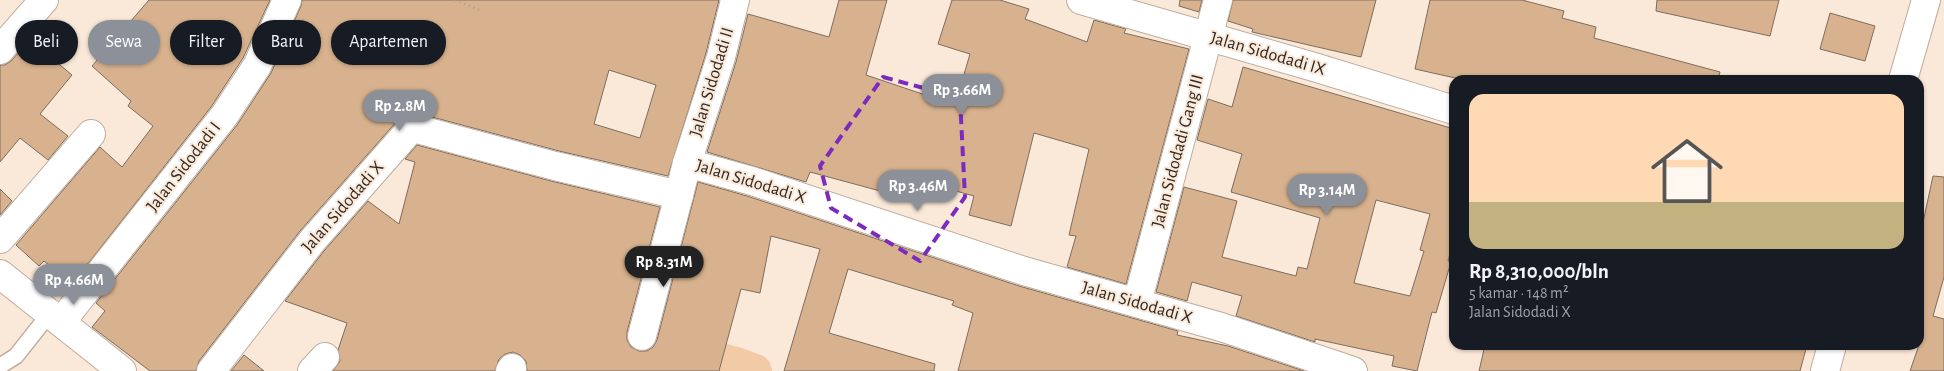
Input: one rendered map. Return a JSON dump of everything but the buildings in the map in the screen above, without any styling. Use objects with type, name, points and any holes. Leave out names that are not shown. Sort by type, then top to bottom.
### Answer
[{"type":"street","points":[[0,50],[44,0]]},
{"type":"street","name":"Jalan Sidodadi I","points":[[55,318],[224,116],[257,66],[287,0]]},
{"type":"street","name":"Jalan Sidodadi II","points":[[687,163],[721,58],[735,0]]},
{"type":"street","name":"Jalan Sidodadi IX","points":[[1081,0],[1210,36],[1449,108]]},
{"type":"street","name":"Jalan Sidodadi Gang III","points":[[1137,303],[1210,36],[1218,0]]},
{"type":"street","points":[[1904,75],[1926,0]]},
{"type":"street","name":"Jalan Sidodadi X","points":[[210,371],[312,241],[409,131],[417,129],[555,166],[680,195],[687,163],[761,184],[1024,271],[1221,327],[1353,371]]},
{"type":"street","points":[[0,239],[91,134]]},
{"type":"street","points":[[642,336],[680,195]]},
{"type":"street","points":[[0,274],[122,371]]},
{"type":"street","points":[[1825,371],[1831,350]]},
{"type":"lane","points":[[0,366],[16,356],[55,318]]},
{"type":"path","points":[[456,0],[480,10]]},
{"type":"highlighted area","points":[[883,77],[960,98],[965,197],[920,261],[831,208],[820,166]]},
{"type":"waterway","points":[[582,323],[736,364],[755,371]]}]
